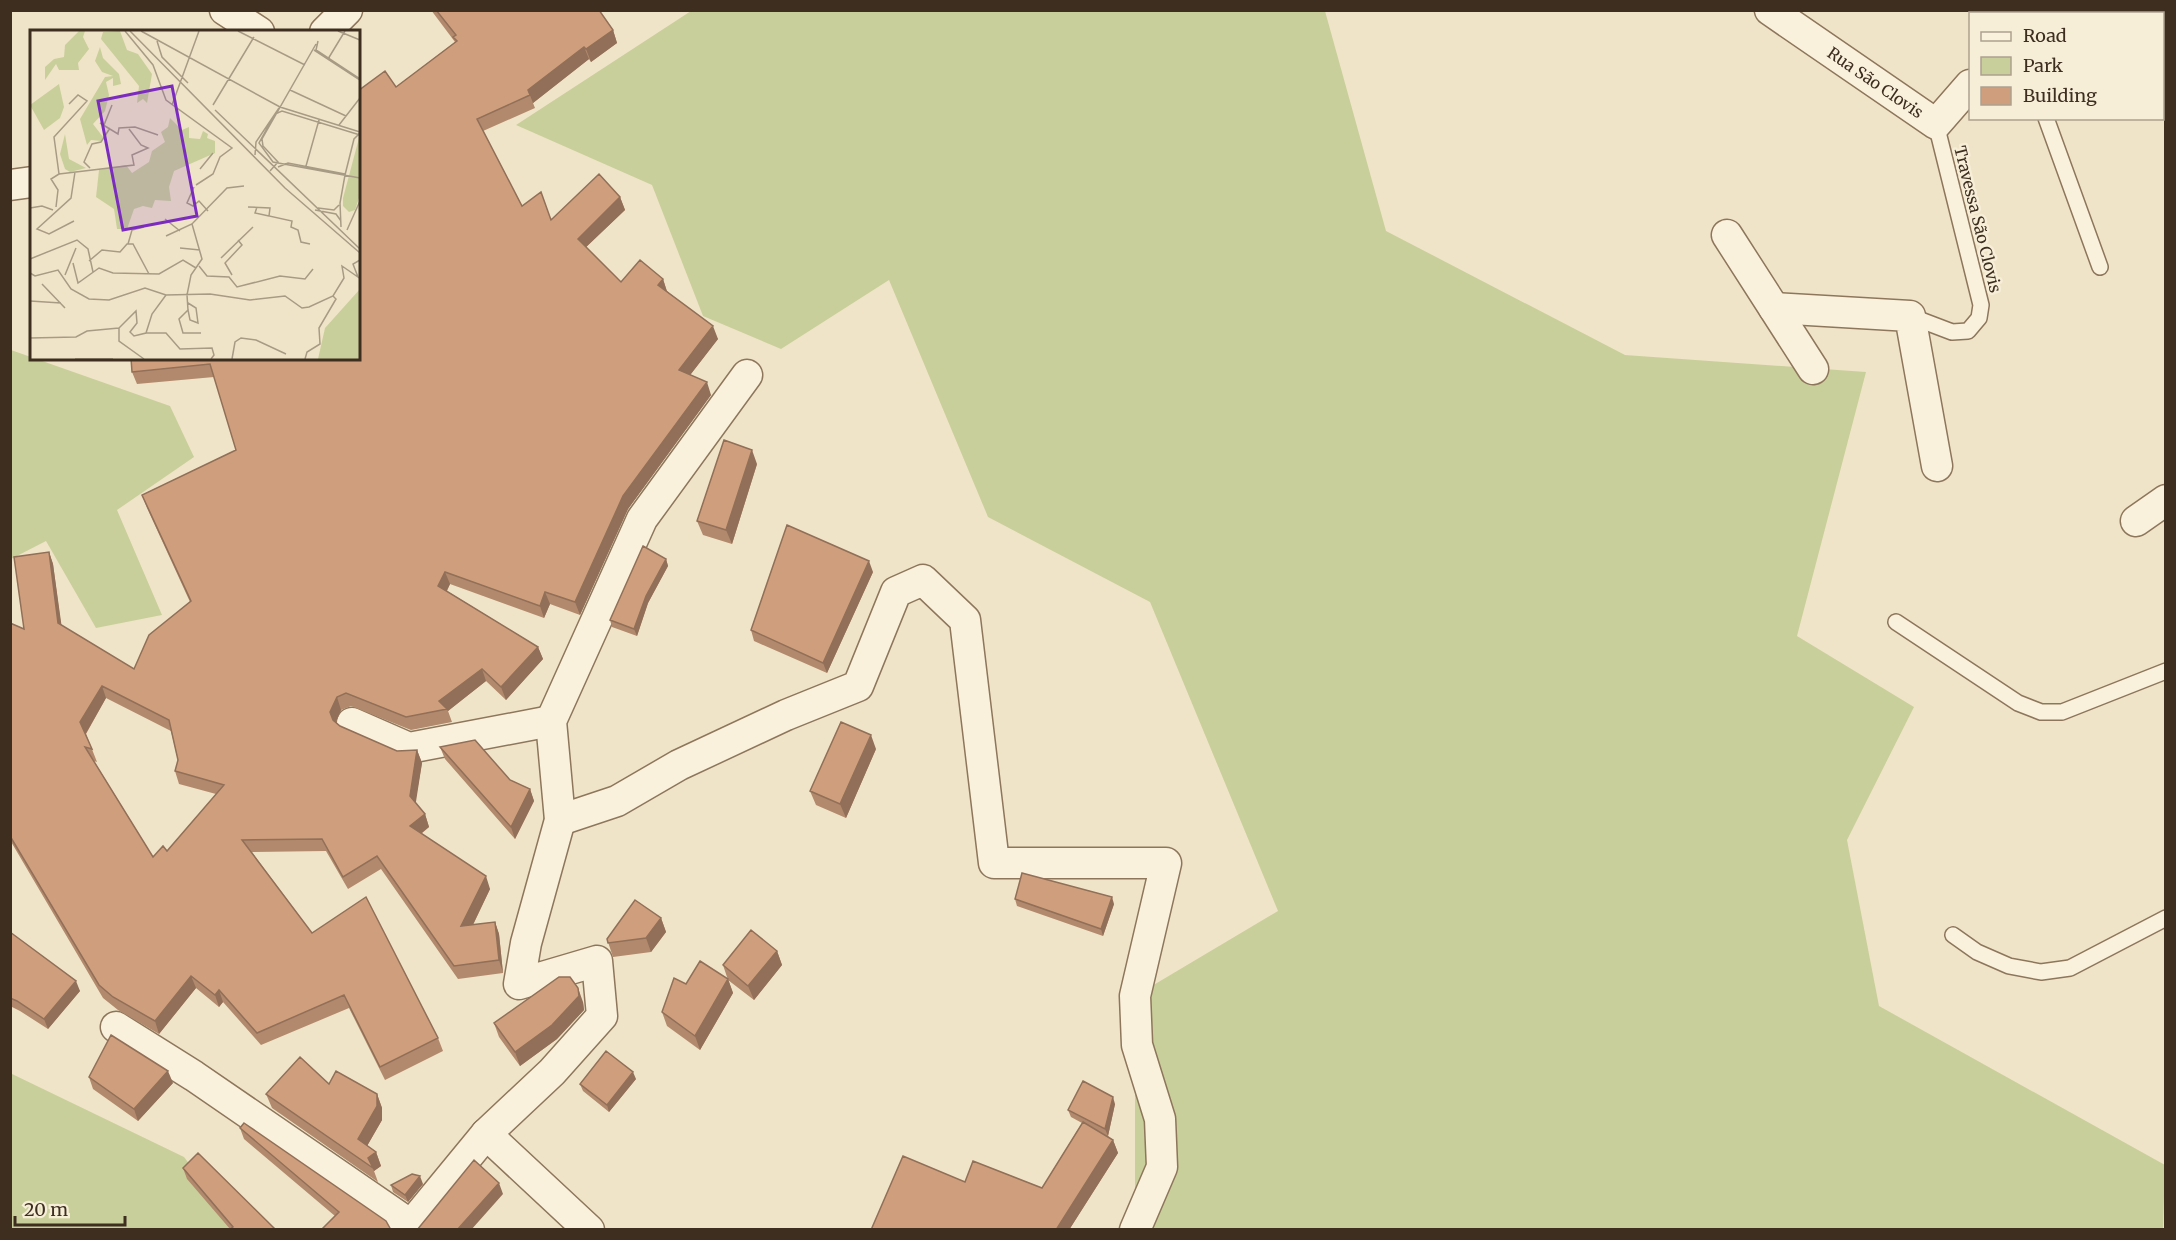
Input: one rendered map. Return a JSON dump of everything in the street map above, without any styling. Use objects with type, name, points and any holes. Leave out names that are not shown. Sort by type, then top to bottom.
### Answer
[{"type":"street","points":[[225,10],[256,30]]},
{"type":"street","points":[[327,30],[347,10]]},
{"type":"street","name":"Rua São Clovis","points":[[1770,10],[1936,124],[1969,87]]},
{"type":"street","points":[[10,185],[30,182]]},
{"type":"street","points":[[1727,235],[1813,369]]},
{"type":"street","points":[[1774,308],[1910,316],[1937,466]]},
{"type":"street","points":[[117,1028],[194,1077],[409,1228],[486,1134],[552,1072],[602,1016],[597,962],[519,984],[526,942],[560,820],[551,721],[642,519],[747,375]]},
{"type":"street","points":[[2136,521],[2166,500]]},
{"type":"street","points":[[560,820],[617,801],[690,760],[786,715],[858,686],[896,592],[923,580],[965,620],[994,863],[1166,863],[1135,996],[1137,1045],[1160,1119],[1162,1167],[1135,1230]]},
{"type":"street","points":[[352,723],[409,748],[551,721]]},
{"type":"street","points":[[486,1134],[589,1230]]},
{"type":"lane","points":[[2047,120],[2100,267]]},
{"type":"lane","name":"Travessa São Clovis","points":[[1910,316],[1952,332],[1968,331],[1979,318],[1981,305],[1936,124]]},
{"type":"lane","points":[[1896,622],[2018,703],[2041,712],[2062,712],[2166,671]]},
{"type":"lane","points":[[1953,935],[1977,952],[2009,966],[2041,972],[2070,968],[2166,918]]},
{"type":"green space","points":[[691,11],[1325,11],[1386,231],[1625,355],[1866,372],[1797,636],[1914,707],[1847,840],[1879,1006],[2165,1165],[2163,1229],[1135,1229],[1135,996],[1278,911],[1150,602],[988,517],[889,280],[781,349],[703,316],[652,185],[516,125]]},
{"type":"green space","points":[[11,350],[30,357],[30,360],[39,360],[170,406],[194,457],[117,510],[162,615],[96,628],[46,541],[11,559]]},
{"type":"green space","points":[[10,1073],[184,1157],[239,1229],[11,1229]]},
{"type":"building","points":[[436,10],[599,10],[613,30],[586,49],[584,47],[528,90],[530,95],[477,119],[522,206],[541,192],[551,220],[599,174],[620,197],[578,239],[621,282],[640,260],[663,279],[658,285],[713,326],[679,370],[707,382],[623,496],[575,602],[545,592],[540,606],[445,572],[438,586],[538,647],[501,687],[482,669],[439,701],[447,709],[406,717],[346,693],[337,697],[330,712],[333,720],[340,726],[397,751],[417,750],[410,796],[425,814],[410,826],[486,876],[461,926],[495,922],[499,960],[454,966],[377,856],[343,877],[322,839],[242,840],[312,933],[366,897],[438,1038],[380,1067],[344,995],[257,1033],[219,990],[215,995],[191,976],[155,1021],[113,997],[99,985],[10,836],[10,623],[24,629],[14,557],[49,552],[58,623],[134,669],[149,635],[191,601],[142,495],[236,450],[210,364],[132,372],[131,360],[360,360],[360,90],[385,71],[396,87],[457,41],[453,37],[456,35]],"holes":[[[102,686],[169,720],[178,760],[175,771],[224,785],[167,851],[163,846],[153,857],[85,747],[92,749],[80,722]]]},
{"type":"building","points":[[724,440],[752,450],[726,530],[697,521]]},
{"type":"building","points":[[787,525],[869,561],[823,663],[751,630]]},
{"type":"building","points":[[643,546],[666,559],[646,596],[634,629],[610,620]]},
{"type":"building","points":[[841,722],[871,735],[840,804],[810,791]]},
{"type":"building","points":[[475,740],[510,780],[530,789],[511,827],[440,747]]},
{"type":"building","points":[[1022,873],[1112,897],[1101,929],[1015,899]]},
{"type":"building","points":[[635,900],[661,918],[646,938],[608,943],[607,939]]},
{"type":"building","points":[[751,930],[777,951],[748,986],[723,965]]},
{"type":"building","points":[[10,932],[76,981],[44,1019],[10,998]]},
{"type":"building","points":[[700,961],[728,979],[695,1036],[662,1012],[674,978],[686,984]]},
{"type":"building","points":[[559,977],[570,977],[578,988],[579,996],[552,1025],[515,1052],[494,1023]]},
{"type":"building","points":[[111,1035],[168,1071],[134,1109],[89,1077]]},
{"type":"building","points":[[606,1051],[633,1072],[607,1105],[580,1084]]},
{"type":"building","points":[[300,1057],[329,1084],[336,1071],[377,1094],[377,1106],[358,1139],[376,1152],[368,1158],[373,1168],[266,1094]]},
{"type":"building","points":[[1083,1081],[1113,1097],[1105,1129],[1068,1110]]},
{"type":"building","points":[[1083,1122],[1113,1140],[1056,1230],[871,1230],[903,1156],[965,1182],[973,1161],[1042,1188]]},
{"type":"building","points":[[244,1123],[386,1221],[391,1230],[321,1230],[339,1212],[240,1128]]},
{"type":"building","points":[[198,1153],[276,1230],[229,1230],[233,1227],[183,1168]]},
{"type":"building","points":[[474,1160],[499,1183],[457,1230],[417,1230]]},
{"type":"building","points":[[412,1174],[420,1176],[405,1195],[391,1185]]}]
